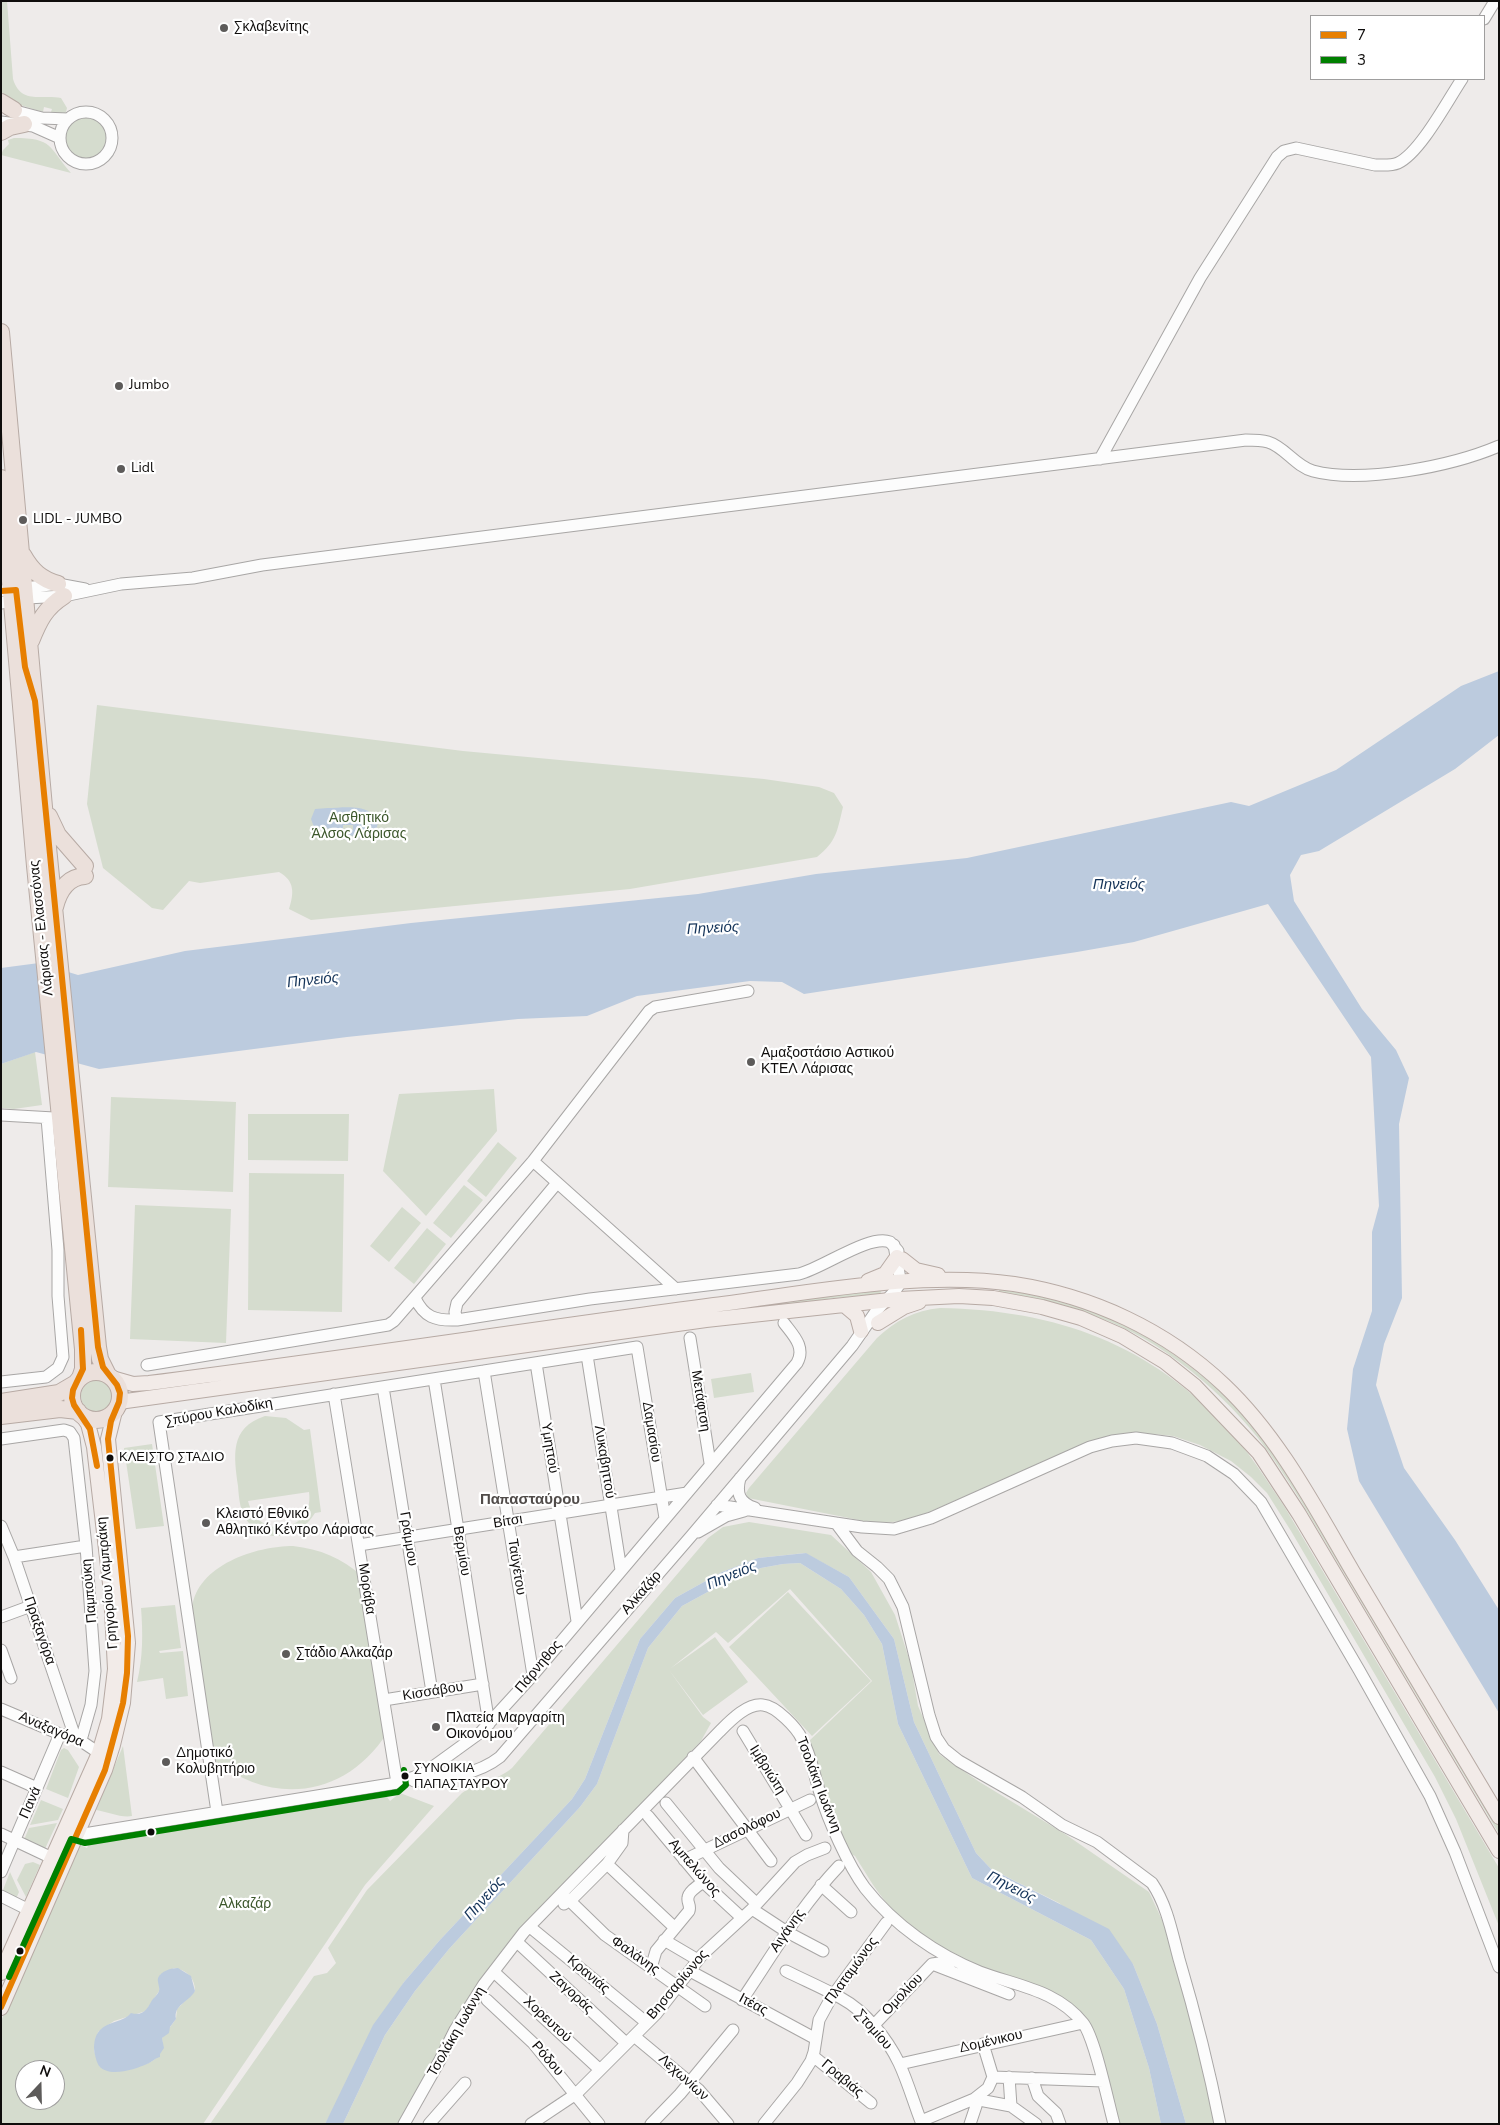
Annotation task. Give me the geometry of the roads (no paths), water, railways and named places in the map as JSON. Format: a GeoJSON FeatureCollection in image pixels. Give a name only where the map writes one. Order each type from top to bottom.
{"type":"FeatureCollection","features":[{"type":"Feature","properties":{"kind":"highway"},"geometry":{"type":"LineString","coordinates":[[1,132],[10,127],[24,124]]}},
{"type":"Feature","properties":{"kind":"highway","name":"Λάρισας - Ελασσόνας"},"geometry":{"type":"LineString","coordinates":[[1,332],[15,555],[13,593],[14,633],[52,949],[63,1112],[82,1259],[100,1359],[110,1377]]}},
{"type":"Feature","properties":{"kind":"highway","name":"Λάρισας - Ελασσόνας"},"geometry":{"type":"LineString","coordinates":[[1,478],[15,555]]}},
{"type":"Feature","properties":{"kind":"highway"},"geometry":{"type":"LineString","coordinates":[[30,644],[43,613],[61,590],[36,574],[15,555],[8,566],[25,667],[35,701]]}},
{"type":"Feature","properties":{"kind":"highway","name":"Λάρισας - Ελασσόνας"},"geometry":{"type":"LineString","coordinates":[[13,593],[30,644],[54,909],[52,949]]}},
{"type":"Feature","properties":{"kind":"highway"},"geometry":{"type":"LineString","coordinates":[[1,616],[14,633]]}},
{"type":"Feature","properties":{"kind":"highway"},"geometry":{"type":"LineString","coordinates":[[44,807],[58,835],[85,871],[68,881],[58,896],[54,909]]}},
{"type":"Feature","properties":{"kind":"highway","name":"Λάρισας - Ελασσόνας"},"geometry":{"type":"LineString","coordinates":[[78,1381],[83,1360],[82,1259]]}},
{"type":"Feature","properties":{"kind":"highway"},"geometry":{"type":"LineString","coordinates":[[1,1402],[59,1393],[93,1372],[110,1377],[117,1385],[120,1394],[117,1406],[108,1417],[98,1420],[60,1409],[1,1416]]}},
{"type":"Feature","properties":{"kind":"highway"},"geometry":{"type":"LineString","coordinates":[[78,1381],[72,1397],[79,1413]]}},
{"type":"Feature","properties":{"kind":"main road"},"geometry":{"type":"LineString","coordinates":[[846,1288],[885,1274],[898,1254],[916,1270],[961,1280],[1023,1286],[1073,1297],[1109,1310],[1164,1339],[1201,1365],[1224,1385],[1262,1426],[1306,1492],[1499,1817]]}},
{"type":"Feature","properties":{"kind":"main road"},"geometry":{"type":"LineString","coordinates":[[110,1377],[133,1384],[149,1383],[583,1322],[846,1288],[961,1280]]}},
{"type":"Feature","properties":{"kind":"main road"},"geometry":{"type":"LineString","coordinates":[[117,1406],[706,1320],[892,1300],[968,1296],[1010,1300],[1042,1307],[1091,1322],[1154,1354],[1195,1386],[1250,1442],[1274,1475],[1499,1851]]}},
{"type":"Feature","properties":{"kind":"main road"},"geometry":{"type":"LineString","coordinates":[[878,1323],[904,1307],[942,1297]]}},
{"type":"Feature","properties":{"kind":"main road"},"geometry":{"type":"LineString","coordinates":[[844,1305],[854,1313],[861,1331]]}},
{"type":"Feature","properties":{"kind":"main road","name":"Γρηγορίου Λαμπράκη"},"geometry":{"type":"LineString","coordinates":[[1,1973],[29,1910],[76,1832],[113,1745],[123,1703],[127,1673],[128,1636],[108,1457],[108,1439],[117,1406]]}},
{"type":"Feature","properties":{"kind":"main road","name":"Γρηγορίου Λαμπράκη"},"geometry":{"type":"LineString","coordinates":[[76,1832],[109,1718],[114,1693],[115,1641],[94,1446],[88,1424],[79,1413]]}},
{"type":"Feature","properties":{"kind":"main road","name":"Γρηγορίου Λαμπράκη"},"geometry":{"type":"LineString","coordinates":[[1,2008],[58,1861]]}},
{"type":"Feature","properties":{"kind":"street"},"geometry":{"type":"LineString","coordinates":[[1485,17],[1495,1]]}},
{"type":"Feature","properties":{"kind":"street"},"geometry":{"type":"LineString","coordinates":[[1100,459],[1200,278],[1277,157],[1284,151],[1296,148],[1375,165],[1388,165],[1399,162],[1416,148],[1461,80]]}},
{"type":"Feature","properties":{"kind":"street"},"geometry":{"type":"LineString","coordinates":[[5,107],[42,118],[68,119]]}},
{"type":"Feature","properties":{"kind":"street"},"geometry":{"type":"LineString","coordinates":[[84,112],[94,113],[106,121],[111,131],[112,140],[110,148],[98,161],[81,163],[66,154],[60,138],[62,128],[68,119],[73,114],[84,112]]}},
{"type":"Feature","properties":{"kind":"street"},"geometry":{"type":"LineString","coordinates":[[1,122],[24,124],[40,128],[60,138]]}},
{"type":"Feature","properties":{"kind":"street"},"geometry":{"type":"LineString","coordinates":[[13,593],[89,590],[121,584],[193,578],[262,565],[1259,440],[1270,442],[1293,460],[1311,470],[1349,476],[1441,464],[1471,457],[1499,446]]}},
{"type":"Feature","properties":{"kind":"street"},"geometry":{"type":"LineString","coordinates":[[147,1365],[388,1325],[415,1298],[533,1161],[653,1008],[748,991]]}},
{"type":"Feature","properties":{"kind":"street"},"geometry":{"type":"LineString","coordinates":[[1,1115],[63,1112],[58,1250],[58,1296],[63,1357],[58,1368],[46,1377],[1,1382]]}},
{"type":"Feature","properties":{"kind":"street"},"geometry":{"type":"LineString","coordinates":[[533,1161],[676,1289]]}},
{"type":"Feature","properties":{"kind":"street"},"geometry":{"type":"LineString","coordinates":[[456,1320],[456,1303],[557,1182]]}},
{"type":"Feature","properties":{"kind":"street"},"geometry":{"type":"LineString","coordinates":[[415,1298],[421,1311],[427,1315],[441,1319],[456,1320],[590,1299],[799,1274],[817,1268],[874,1240],[885,1240],[898,1254],[903,1283]]}},
{"type":"Feature","properties":{"kind":"street","name":"Αλκαζάρ"},"geometry":{"type":"LineString","coordinates":[[398,1783],[466,1774],[489,1766],[500,1757],[852,1346],[878,1323],[903,1283]]}},
{"type":"Feature","properties":{"kind":"street","name":"Αλκαζάρ"},"geometry":{"type":"LineString","coordinates":[[852,1346],[861,1331],[892,1300]]}},
{"type":"Feature","properties":{"kind":"street","name":"Πάρνηθος"},"geometry":{"type":"LineString","coordinates":[[76,1832],[398,1783],[423,1774],[461,1748],[489,1724],[533,1675],[799,1359],[801,1351],[799,1346],[784,1323]]}},
{"type":"Feature","properties":{"kind":"street","name":"Μετάφτση"},"geometry":{"type":"LineString","coordinates":[[690,1338],[710,1463]]}},
{"type":"Feature","properties":{"kind":"street","name":"Σπύρου Καλοδίκη"},"geometry":{"type":"LineString","coordinates":[[217,1812],[158,1422],[637,1347]]}},
{"type":"Feature","properties":{"kind":"street","name":"Δαμασίου"},"geometry":{"type":"LineString","coordinates":[[637,1347],[665,1518]]}},
{"type":"Feature","properties":{"kind":"street","name":"Λυκαβηττού"},"geometry":{"type":"LineString","coordinates":[[586,1355],[621,1570]]}},
{"type":"Feature","properties":{"kind":"street","name":"Υμηττού"},"geometry":{"type":"LineString","coordinates":[[536,1363],[577,1622]]}},
{"type":"Feature","properties":{"kind":"street","name":"Ταϋγέτου"},"geometry":{"type":"LineString","coordinates":[[484,1371],[533,1675]]}},
{"type":"Feature","properties":{"kind":"street","name":"Βερμίου"},"geometry":{"type":"LineString","coordinates":[[434,1379],[489,1724]]}},
{"type":"Feature","properties":{"kind":"street","name":"Γράμμου"},"geometry":{"type":"LineString","coordinates":[[383,1387],[432,1692]]}},
{"type":"Feature","properties":{"kind":"street","name":"Μοράβα"},"geometry":{"type":"LineString","coordinates":[[334,1394],[398,1783]]}},
{"type":"Feature","properties":{"kind":"street","name":"Παμπούκη"},"geometry":{"type":"LineString","coordinates":[[1,1438],[64,1430],[70,1432],[75,1441],[86,1546],[95,1671],[91,1705],[78,1739]]}},
{"type":"Feature","properties":{"kind":"street"},"geometry":{"type":"LineString","coordinates":[[717,1505],[884,1529],[913,1524],[982,1496],[1083,1449],[1112,1441],[1136,1438],[1172,1443],[1197,1451],[1221,1464],[1240,1480],[1264,1506],[1420,1779],[1448,1837],[1499,1967]]}},
{"type":"Feature","properties":{"kind":"street"},"geometry":{"type":"LineString","coordinates":[[741,1476],[738,1491],[741,1500],[746,1505],[766,1512]]}},
{"type":"Feature","properties":{"kind":"street","name":"Βίτσι"},"geometry":{"type":"LineString","coordinates":[[359,1545],[687,1493]]}},
{"type":"Feature","properties":{"kind":"street"},"geometry":{"type":"LineString","coordinates":[[692,1535],[726,1516],[750,1510]]}},
{"type":"Feature","properties":{"kind":"street"},"geometry":{"type":"LineString","coordinates":[[836,1523],[857,1552],[877,1567],[888,1579],[903,1607],[928,1715],[936,1737],[944,1749],[959,1761],[1022,1797],[1062,1825],[1097,1842],[1152,1883],[1165,1908],[1194,2011],[1220,2124]]}},
{"type":"Feature","properties":{"kind":"street","name":"Πραξαγόρα"},"geometry":{"type":"LineString","coordinates":[[1,1526],[14,1557],[78,1739]]}},
{"type":"Feature","properties":{"kind":"street"},"geometry":{"type":"LineString","coordinates":[[14,1557],[86,1546]]}},
{"type":"Feature","properties":{"kind":"street"},"geometry":{"type":"LineString","coordinates":[[1,1617],[31,1606]]}},
{"type":"Feature","properties":{"kind":"street"},"geometry":{"type":"LineString","coordinates":[[1,1650],[11,1678]]}},
{"type":"Feature","properties":{"kind":"street","name":"Κισσάβου"},"geometry":{"type":"LineString","coordinates":[[384,1700],[483,1684]]}},
{"type":"Feature","properties":{"kind":"street","name":"Τσολάκη Ιωάννη"},"geometry":{"type":"LineString","coordinates":[[404,2124],[448,2043],[494,1972],[517,1942],[693,1757],[731,1721],[753,1706],[767,1705],[798,1731],[806,1746],[829,1819],[865,1888],[921,1941],[956,1961],[988,1975],[1048,1994],[1068,2008],[1083,2023],[1092,2045],[1114,2124]]}},
{"type":"Feature","properties":{"kind":"street","name":"Αναξαγόρα"},"geometry":{"type":"LineString","coordinates":[[1,1709],[60,1734],[78,1739],[99,1753]]}},
{"type":"Feature","properties":{"kind":"street","name":"Ιμβριώτη"},"geometry":{"type":"LineString","coordinates":[[744,1731],[806,1835]]}},
{"type":"Feature","properties":{"kind":"street","name":"Πανά"},"geometry":{"type":"LineString","coordinates":[[1,1872],[60,1734]]}},
{"type":"Feature","properties":{"kind":"street"},"geometry":{"type":"LineString","coordinates":[[693,1757],[771,1861]]}},
{"type":"Feature","properties":{"kind":"street"},"geometry":{"type":"LineString","coordinates":[[1,1772],[37,1788]]}},
{"type":"Feature","properties":{"kind":"street","name":"Δασολόφου"},"geometry":{"type":"LineString","coordinates":[[684,1860],[810,1800]]}},
{"type":"Feature","properties":{"kind":"street"},"geometry":{"type":"LineString","coordinates":[[666,1802],[704,1850],[754,1906],[787,1932],[822,1951]]}},
{"type":"Feature","properties":{"kind":"street","name":"Αμπελώνος"},"geometry":{"type":"LineString","coordinates":[[648,1816],[703,1882],[742,1918]]}},
{"type":"Feature","properties":{"kind":"street"},"geometry":{"type":"LineString","coordinates":[[548,1908],[570,1901],[607,1864],[622,1843],[623,1830]]}},
{"type":"Feature","properties":{"kind":"street"},"geometry":{"type":"LineString","coordinates":[[1,1834],[58,1861]]}},
{"type":"Feature","properties":{"kind":"street","name":"Βησσαρίωνος"},"geometry":{"type":"LineString","coordinates":[[531,2124],[576,2094],[646,2023],[698,1960],[754,1906],[795,1862],[806,1855],[825,1848]]}},
{"type":"Feature","properties":{"kind":"street"},"geometry":{"type":"LineString","coordinates":[[607,1864],[674,1927]]}},
{"type":"Feature","properties":{"kind":"street","name":"Αιγάνης"},"geometry":{"type":"LineString","coordinates":[[742,2000],[821,1885],[839,1866]]}},
{"type":"Feature","properties":{"kind":"street"},"geometry":{"type":"LineString","coordinates":[[651,1968],[656,1951],[689,1911],[689,1895],[703,1882]]}},
{"type":"Feature","properties":{"kind":"street"},"geometry":{"type":"LineString","coordinates":[[821,1885],[851,1912]]}},
{"type":"Feature","properties":{"kind":"street"},"geometry":{"type":"LineString","coordinates":[[1,1896],[29,1910]]}},
{"type":"Feature","properties":{"kind":"street","name":"Φαλάνης"},"geometry":{"type":"LineString","coordinates":[[570,1901],[605,1935],[705,2006]]}},
{"type":"Feature","properties":{"kind":"street","name":"Πλαταμώνος"},"geometry":{"type":"LineString","coordinates":[[764,2124],[814,2056],[819,2020],[834,1994],[886,1923]]}},
{"type":"Feature","properties":{"kind":"street","name":"Κρανιάς"},"geometry":{"type":"LineString","coordinates":[[530,1927],[646,2023]]}},
{"type":"Feature","properties":{"kind":"street"},"geometry":{"type":"LineString","coordinates":[[664,1940],[698,1960]]}},
{"type":"Feature","properties":{"kind":"street","name":"Ζαγοράς"},"geometry":{"type":"LineString","coordinates":[[517,1942],[630,2039]]}},
{"type":"Feature","properties":{"kind":"street","name":"Ομολίου"},"geometry":{"type":"LineString","coordinates":[[874,2026],[932,1964],[956,1961]]}},
{"type":"Feature","properties":{"kind":"street","name":"Ομολίου"},"geometry":{"type":"LineString","coordinates":[[932,1964],[1010,1994]]}},
{"type":"Feature","properties":{"kind":"street","name":"Ιτέας"},"geometry":{"type":"LineString","coordinates":[[690,1971],[816,2039]]}},
{"type":"Feature","properties":{"kind":"street","name":"Στομίου"},"geometry":{"type":"LineString","coordinates":[[786,1971],[834,1994],[857,2009],[874,2026],[900,2064],[922,2123]]}},
{"type":"Feature","properties":{"kind":"street","name":"Χορευτού"},"geometry":{"type":"LineString","coordinates":[[494,1972],[599,2069]]}},
{"type":"Feature","properties":{"kind":"street","name":"Ρόδου"},"geometry":{"type":"LineString","coordinates":[[487,2000],[533,2043],[599,2124]]}},
{"type":"Feature","properties":{"kind":"street","name":"Δομένικου"},"geometry":{"type":"LineString","coordinates":[[900,2064],[1083,2023]]}},
{"type":"Feature","properties":{"kind":"street"},"geometry":{"type":"LineString","coordinates":[[651,2124],[680,2094],[733,2030]]}},
{"type":"Feature","properties":{"kind":"street","name":"Λεχωνίων"},"geometry":{"type":"LineString","coordinates":[[630,2039],[690,2081],[707,2098],[724,2122]]}},
{"type":"Feature","properties":{"kind":"street"},"geometry":{"type":"LineString","coordinates":[[922,2123],[974,2099],[988,2088],[993,2077],[984,2044]]}},
{"type":"Feature","properties":{"kind":"street","name":"Γραβιάς"},"geometry":{"type":"LineString","coordinates":[[814,2056],[871,2103]]}},
{"type":"Feature","properties":{"kind":"street"},"geometry":{"type":"LineString","coordinates":[[993,2077],[1103,2082]]}},
{"type":"Feature","properties":{"kind":"street"},"geometry":{"type":"LineString","coordinates":[[1009,2077],[1011,2106]]}},
{"type":"Feature","properties":{"kind":"street"},"geometry":{"type":"LineString","coordinates":[[1032,2078],[1038,2096],[1056,2113],[1060,2124]]}},
{"type":"Feature","properties":{"kind":"street"},"geometry":{"type":"LineString","coordinates":[[429,2124],[465,2083]]}},
{"type":"Feature","properties":{"kind":"street"},"geometry":{"type":"LineString","coordinates":[[974,2099],[1011,2106],[1036,2124]]}},
{"type":"Feature","properties":{"kind":"street"},"geometry":{"type":"LineString","coordinates":[[973,2122],[976,2106],[974,2099]]}},
{"type":"Feature","properties":{"kind":"water","name":"Πηνειός"},"geometry":{"type":"Polygon","coordinates":[[[1499,671],[1499,735],[1455,769],[1319,851],[1301,855],[1290,875],[1294,901],[1362,1009],[1396,1050],[1409,1078],[1399,1124],[1402,1298],[1384,1344],[1376,1385],[1404,1468],[1455,1540],[1499,1610],[1499,1713],[1359,1481],[1347,1429],[1353,1369],[1372,1311],[1372,1232],[1379,1206],[1371,1057],[1268,904],[1134,942],[804,994],[782,982],[750,981],[637,996],[587,1016],[518,1019],[347,1037],[99,1069],[36,1052],[1,1064],[1,968],[39,963],[78,975],[185,951],[411,923],[698,894],[816,874],[967,858],[1231,802],[1249,806],[1336,770],[1461,686],[1499,671]]]}},
{"type":"Feature","properties":{"kind":"water"},"geometry":{"type":"Polygon","coordinates":[[[353,807],[364,809],[374,816],[377,821],[377,827],[370,835],[356,837],[348,834],[347,831],[353,830],[353,825],[343,825],[343,830],[314,827],[311,819],[315,809],[353,807]]]}},
{"type":"Feature","properties":{"kind":"water","name":"Πηνειός"},"geometry":{"type":"Polygon","coordinates":[[[806,1553],[849,1577],[894,1639],[914,1722],[976,1853],[991,1869],[1109,1929],[1133,1964],[1157,2024],[1186,2124],[1161,2124],[1149,2068],[1124,1989],[1091,1940],[972,1878],[898,1724],[882,1644],[864,1615],[841,1589],[800,1563],[761,1568],[726,1582],[682,1606],[648,1648],[597,1784],[580,1807],[449,1949],[415,1991],[385,2035],[343,2124],[325,2124],[373,2025],[404,1982],[439,1941],[572,1799],[585,1779],[640,1639],[675,1598],[722,1572],[758,1558],[806,1553]]]}},
{"type":"Feature","properties":{"kind":"water"},"geometry":{"type":"Polygon","coordinates":[[[178,1968],[191,1976],[195,1991],[179,2007],[176,2019],[170,2027],[169,2033],[162,2038],[164,2048],[160,2057],[130,2070],[116,2072],[103,2070],[98,2065],[94,2052],[98,2032],[131,2013],[138,2014],[143,2012],[159,1991],[158,1978],[161,1973],[178,1968]]]}},
{"type":"Feature","properties":{"kind":"place","name":"Σκλαβενίτης"},"geometry":{"type":"Point","coordinates":[224,28]}},
{"type":"Feature","properties":{"kind":"place","name":"Jumbo"},"geometry":{"type":"Point","coordinates":[119,386]}},
{"type":"Feature","properties":{"kind":"place","name":"Lidl"},"geometry":{"type":"Point","coordinates":[121,469]}},
{"type":"Feature","properties":{"kind":"place","name":"LIDL - JUMBO"},"geometry":{"type":"Point","coordinates":[23,520]}},
{"type":"Feature","properties":{"kind":"place","name":"Αμαξοστάσιο Αστικού ΚΤΕΛ Λάρισας"},"geometry":{"type":"Point","coordinates":[751,1062]}},
{"type":"Feature","properties":{"kind":"place","name":"ΚΛΕΙΣΤΟ ΣΤΑΔΙΟ"},"geometry":{"type":"Point","coordinates":[110,1458]}},
{"type":"Feature","properties":{"kind":"place","name":"Κλειστό Εθνικό Αθλητικό Κέντρο Λάρισας"},"geometry":{"type":"Point","coordinates":[206,1523]}},
{"type":"Feature","properties":{"kind":"place","name":"Στάδιο Αλκαζάρ"},"geometry":{"type":"Point","coordinates":[286,1654]}},
{"type":"Feature","properties":{"kind":"place","name":"Πλατεία Μαργαρίτη Οικονόμου"},"geometry":{"type":"Point","coordinates":[436,1727]}},
{"type":"Feature","properties":{"kind":"place","name":"Δημοτικό Κολυβητήριο"},"geometry":{"type":"Point","coordinates":[166,1762]}},
{"type":"Feature","properties":{"kind":"place","name":"ΣΥΝΟΙΚΙΑ ΠΑΠΑΣΤΑΥΡΟΥ"},"geometry":{"type":"Point","coordinates":[405,1776]}},
{"type":"Feature","properties":{"kind":"district","name":"Παπασταύρου"},"geometry":{"type":"Point","coordinates":[530,1500]}},
{"type":"Feature","properties":{"kind":"park label","name":"Αισθητικό Άλσος Λάρισας"},"geometry":{"type":"Point","coordinates":[359,828]}}]}
